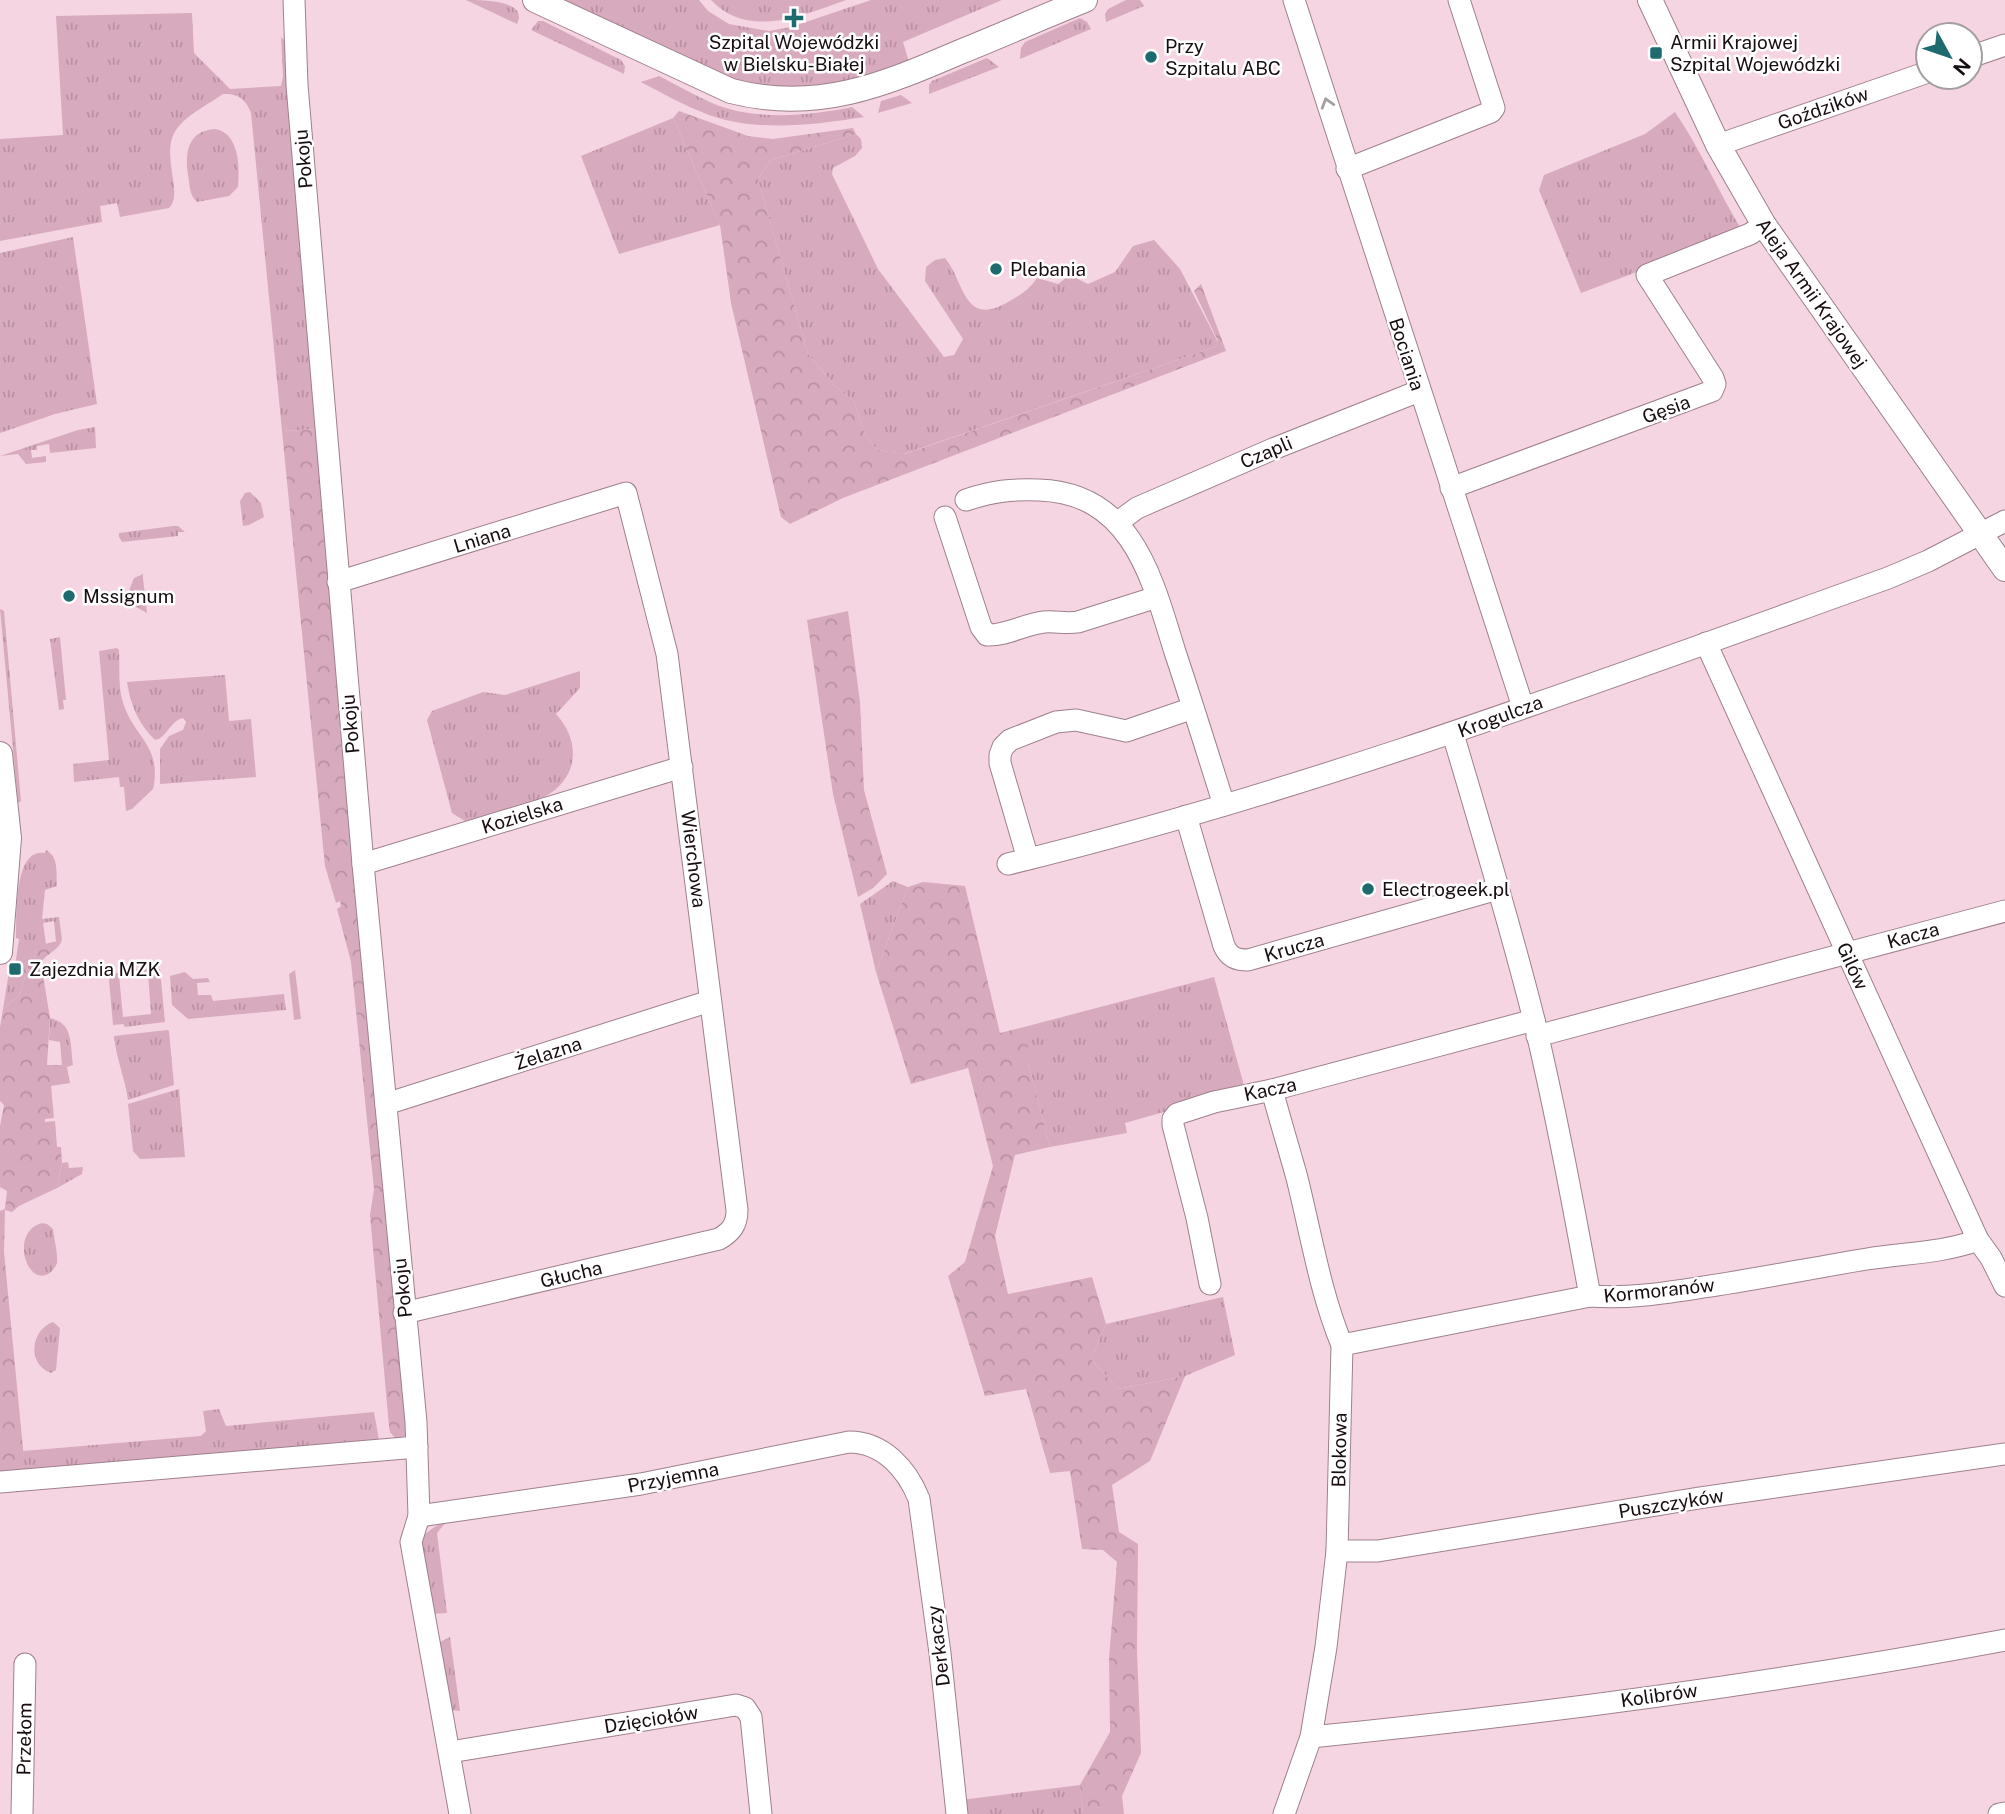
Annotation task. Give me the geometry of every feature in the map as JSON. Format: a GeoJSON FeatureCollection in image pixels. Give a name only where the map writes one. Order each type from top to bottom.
{"type":"FeatureCollection","features":[{"type":"Feature","properties":{"kind":"street","name":"Pokoju"},"geometry":{"type":"LineString","coordinates":[[294,0],[298,99],[338,582],[416,1422],[419,1516],[411,1542],[460,1814]]}},
{"type":"Feature","properties":{"kind":"street"},"geometry":{"type":"LineString","coordinates":[[535,0],[725,89],[753,96],[797,99],[843,94],[880,86],[1084,0]]}},
{"type":"Feature","properties":{"kind":"street","name":"Bociania"},"geometry":{"type":"LineString","coordinates":[[1294,0],[1523,707]]}},
{"type":"Feature","properties":{"kind":"street"},"geometry":{"type":"LineString","coordinates":[[1347,169],[1491,112],[1494,108],[1459,0]]}},
{"type":"Feature","properties":{"kind":"street","name":"Aleja Armii Krajowej"},"geometry":{"type":"LineString","coordinates":[[1650,0],[1718,145],[1764,225],[2005,569]]}},
{"type":"Feature","properties":{"kind":"street"},"geometry":{"type":"LineString","coordinates":[[1984,52],[2005,45]]}},
{"type":"Feature","properties":{"kind":"street","name":"Goździków"},"geometry":{"type":"LineString","coordinates":[[1718,145],[1914,77]]}},
{"type":"Feature","properties":{"kind":"street","name":"Gęsia"},"geometry":{"type":"LineString","coordinates":[[1451,488],[1712,391],[1715,384],[1713,378],[1647,275],[1750,234],[1764,225]]}},
{"type":"Feature","properties":{"kind":"street","name":"Czapli"},"geometry":{"type":"LineString","coordinates":[[1118,522],[1137,508],[1419,391]]}},
{"type":"Feature","properties":{"kind":"street"},"geometry":{"type":"LineString","coordinates":[[966,500],[996,491],[1054,490],[1082,497],[1118,522],[1141,559],[1157,597],[1224,805]]}},
{"type":"Feature","properties":{"kind":"street","name":"Lniana"},"geometry":{"type":"LineString","coordinates":[[338,582],[626,493]]}},
{"type":"Feature","properties":{"kind":"street","name":"Wierchowa"},"geometry":{"type":"LineString","coordinates":[[626,493],[667,654],[737,1210],[737,1220],[733,1227]]}},
{"type":"Feature","properties":{"kind":"street"},"geometry":{"type":"LineString","coordinates":[[946,517],[981,627],[987,635],[996,635],[1041,622],[1078,622],[1157,597]]}},
{"type":"Feature","properties":{"kind":"street","name":"Krogulcza"},"geometry":{"type":"LineString","coordinates":[[1193,708],[1126,730],[1065,720],[1010,740],[1003,747],[1000,763],[1018,862],[1186,817],[1452,734],[1888,578],[1928,561],[2005,521]]}},
{"type":"Feature","properties":{"kind":"street","name":"Gilów"},"geometry":{"type":"LineString","coordinates":[[1706,643],[1978,1240],[1996,1265],[2005,1286]]}},
{"type":"Feature","properties":{"kind":"street"},"geometry":{"type":"LineString","coordinates":[[1452,734],[1498,889],[1535,1028],[1560,1139],[1590,1296]]}},
{"type":"Feature","properties":{"kind":"street"},"geometry":{"type":"LineString","coordinates":[[0,754],[9,838],[0,952]]}},
{"type":"Feature","properties":{"kind":"street","name":"Kozielska"},"geometry":{"type":"LineString","coordinates":[[363,864],[681,767]]}},
{"type":"Feature","properties":{"kind":"street","name":"Krucza"},"geometry":{"type":"LineString","coordinates":[[1186,817],[1224,946],[1227,952],[1239,960],[1248,960],[1498,889]]}},
{"type":"Feature","properties":{"kind":"street","name":"Kacza"},"geometry":{"type":"LineString","coordinates":[[1210,1284],[1173,1119],[1177,1114],[1214,1102],[1535,1028],[2005,911]]}},
{"type":"Feature","properties":{"kind":"street","name":"Żelazna"},"geometry":{"type":"LineString","coordinates":[[386,1104],[710,1001]]}},
{"type":"Feature","properties":{"kind":"street","name":"Blokowa"},"geometry":{"type":"LineString","coordinates":[[1272,1090],[1319,1273],[1333,1324],[1342,1345],[1336,1551],[1326,1647],[1311,1737],[1284,1814]]}},
{"type":"Feature","properties":{"kind":"street","name":"Głucha"},"geometry":{"type":"LineString","coordinates":[[404,1313],[719,1239],[733,1227]]}},
{"type":"Feature","properties":{"kind":"street","name":"Kormoranów"},"geometry":{"type":"LineString","coordinates":[[1342,1345],[1590,1296],[1614,1298],[1661,1294],[1867,1259],[1953,1248],[1978,1240]]}},
{"type":"Feature","properties":{"kind":"street","name":"Przyjemna"},"geometry":{"type":"LineString","coordinates":[[419,1516],[641,1484],[849,1442],[864,1442],[883,1452],[900,1466],[911,1480]]}},
{"type":"Feature","properties":{"kind":"street"},"geometry":{"type":"LineString","coordinates":[[0,1482],[417,1447]]}},
{"type":"Feature","properties":{"kind":"street","name":"Puszczyków"},"geometry":{"type":"LineString","coordinates":[[1336,1551],[1378,1551],[1699,1497],[1857,1477],[2005,1454]]}},
{"type":"Feature","properties":{"kind":"street","name":"Derkaczy"},"geometry":{"type":"LineString","coordinates":[[911,1480],[919,1499],[923,1525],[957,1814]]}},
{"type":"Feature","properties":{"kind":"street","name":"Kolibrów"},"geometry":{"type":"LineString","coordinates":[[1311,1737],[1682,1693],[2005,1640]]}},
{"type":"Feature","properties":{"kind":"street","name":"Przełom"},"geometry":{"type":"LineString","coordinates":[[22,1814],[25,1664]]}},
{"type":"Feature","properties":{"kind":"street","name":"Dzięciołów"},"geometry":{"type":"LineString","coordinates":[[450,1752],[736,1705],[745,1708],[751,1717],[761,1814]]}},
{"type":"Feature","properties":{"kind":"street"},"geometry":{"type":"LineString","coordinates":[[1999,1814],[2005,1813]]}},
{"type":"Feature","properties":{"kind":"green space"},"geometry":{"type":"Polygon","coordinates":[[[466,0],[492,1],[510,6],[519,16],[517,24],[466,0]]]}},
{"type":"Feature","properties":{"kind":"green space"},"geometry":{"type":"Polygon","coordinates":[[[559,0],[699,0],[708,11],[729,24],[769,31],[791,27],[871,0],[1002,0],[903,42],[909,62],[851,83],[777,88],[739,82],[559,0]]]}},
{"type":"Feature","properties":{"kind":"green space"},"geometry":{"type":"Polygon","coordinates":[[[711,0],[846,0],[795,17],[759,22],[726,12],[711,0]]]}},
{"type":"Feature","properties":{"kind":"green space"},"geometry":{"type":"Polygon","coordinates":[[[1126,0],[1140,0],[1144,6],[1106,22],[1105,14],[1108,9],[1126,0]]]}},
{"type":"Feature","properties":{"kind":"green space"},"geometry":{"type":"Polygon","coordinates":[[[192,13],[194,53],[230,89],[281,86],[281,37],[285,41],[318,429],[282,431],[251,113],[247,104],[238,96],[223,94],[179,126],[170,147],[174,192],[169,208],[120,217],[117,203],[100,206],[102,222],[0,241],[0,139],[63,135],[56,16],[192,13]]]}},
{"type":"Feature","properties":{"kind":"green space"},"geometry":{"type":"Polygon","coordinates":[[[1080,18],[1087,22],[1091,29],[1020,59],[1021,48],[1025,42],[1080,18]]]}},
{"type":"Feature","properties":{"kind":"green space"},"geometry":{"type":"Polygon","coordinates":[[[538,21],[543,21],[621,60],[625,66],[624,74],[531,30],[538,21]]]}},
{"type":"Feature","properties":{"kind":"green space"},"geometry":{"type":"Polygon","coordinates":[[[987,58],[999,67],[929,94],[932,81],[987,58]]]}},
{"type":"Feature","properties":{"kind":"green space"},"geometry":{"type":"Polygon","coordinates":[[[659,76],[728,109],[781,115],[818,113],[852,107],[864,117],[804,125],[742,123],[696,110],[641,82],[659,76]]]}},
{"type":"Feature","properties":{"kind":"green space"},"geometry":{"type":"Polygon","coordinates":[[[901,95],[912,103],[878,113],[881,101],[901,95]]]}},
{"type":"Feature","properties":{"kind":"green space"},"geometry":{"type":"Polygon","coordinates":[[[679,111],[748,136],[773,139],[853,128],[856,134],[771,160],[758,179],[808,354],[836,387],[854,401],[865,435],[877,450],[905,454],[1215,347],[1218,341],[1194,291],[1201,284],[1226,351],[843,498],[790,524],[781,517],[731,303],[720,225],[673,118],[679,111]]]}},
{"type":"Feature","properties":{"kind":"green space"},"geometry":{"type":"Polygon","coordinates":[[[1675,112],[1743,232],[1581,293],[1539,190],[1544,175],[1645,134],[1675,112]]]}},
{"type":"Feature","properties":{"kind":"green space"},"geometry":{"type":"Polygon","coordinates":[[[673,118],[720,225],[619,254],[581,156],[673,118]]]}},
{"type":"Feature","properties":{"kind":"green space"},"geometry":{"type":"Polygon","coordinates":[[[215,129],[229,137],[233,144],[238,160],[238,187],[229,196],[197,202],[190,190],[188,151],[193,139],[199,134],[215,129]]]}},
{"type":"Feature","properties":{"kind":"green space"},"geometry":{"type":"Polygon","coordinates":[[[856,134],[861,139],[862,148],[855,156],[833,168],[832,174],[878,269],[944,357],[954,355],[963,339],[925,281],[926,267],[935,260],[945,258],[967,299],[974,306],[993,309],[1020,294],[1037,278],[1058,284],[1070,275],[1088,284],[1115,272],[1133,246],[1154,240],[1180,269],[1218,342],[1215,347],[904,454],[877,450],[865,435],[854,401],[836,387],[808,354],[758,179],[771,160],[856,134]]]}},
{"type":"Feature","properties":{"kind":"green space"},"geometry":{"type":"Polygon","coordinates":[[[73,237],[97,404],[55,414],[0,433],[0,253],[73,237]]]}},
{"type":"Feature","properties":{"kind":"green space"},"geometry":{"type":"Polygon","coordinates":[[[95,427],[96,448],[50,453],[49,444],[37,446],[37,450],[31,450],[32,458],[46,456],[46,462],[26,464],[18,454],[0,456],[78,430],[95,427]]]}},
{"type":"Feature","properties":{"kind":"green space"},"geometry":{"type":"Polygon","coordinates":[[[318,429],[408,1435],[396,1439],[389,1426],[370,1215],[374,1189],[351,962],[337,909],[341,906],[340,901],[336,903],[325,866],[282,431],[318,429]]]}},
{"type":"Feature","properties":{"kind":"green space"},"geometry":{"type":"Polygon","coordinates":[[[250,492],[261,503],[264,517],[243,526],[240,501],[245,493],[250,492]]]}},
{"type":"Feature","properties":{"kind":"green space"},"geometry":{"type":"Polygon","coordinates":[[[178,526],[185,532],[178,532],[178,536],[122,542],[119,537],[119,533],[178,526]]]}},
{"type":"Feature","properties":{"kind":"green space"},"geometry":{"type":"Polygon","coordinates":[[[143,574],[147,613],[136,607],[128,593],[134,578],[143,574]]]}},
{"type":"Feature","properties":{"kind":"green space"},"geometry":{"type":"Polygon","coordinates":[[[0,609],[4,611],[21,801],[18,803],[0,609]]]}},
{"type":"Feature","properties":{"kind":"green space"},"geometry":{"type":"Polygon","coordinates":[[[848,611],[860,702],[864,790],[887,874],[873,888],[858,897],[833,794],[807,620],[848,611]]]}},
{"type":"Feature","properties":{"kind":"green space"},"geometry":{"type":"Polygon","coordinates":[[[60,637],[66,700],[63,700],[64,709],[59,710],[50,639],[60,637]]]}},
{"type":"Feature","properties":{"kind":"green space"},"geometry":{"type":"Polygon","coordinates":[[[117,648],[122,699],[126,712],[150,751],[155,774],[153,789],[132,809],[126,811],[124,787],[120,787],[119,777],[74,782],[73,764],[109,760],[99,651],[117,648]]]}},
{"type":"Feature","properties":{"kind":"green space"},"geometry":{"type":"Polygon","coordinates":[[[580,671],[580,688],[556,714],[571,739],[573,752],[572,764],[560,786],[535,801],[465,821],[452,813],[427,720],[432,711],[483,692],[505,695],[580,671]]]}},
{"type":"Feature","properties":{"kind":"green space"},"geometry":{"type":"Polygon","coordinates":[[[225,675],[229,721],[251,719],[256,777],[160,784],[160,749],[169,736],[183,730],[186,722],[183,718],[179,720],[162,737],[155,740],[136,714],[127,682],[225,675]]]}},
{"type":"Feature","properties":{"kind":"green space"},"geometry":{"type":"Polygon","coordinates":[[[46,850],[55,861],[57,886],[45,890],[42,919],[59,917],[62,940],[56,942],[54,921],[43,923],[46,944],[36,947],[35,956],[29,961],[20,995],[3,1009],[9,972],[14,973],[19,939],[16,938],[16,915],[22,872],[27,861],[46,850]]]}},
{"type":"Feature","properties":{"kind":"green space"},"geometry":{"type":"Polygon","coordinates":[[[893,881],[908,887],[876,972],[860,904],[893,881]]]}},
{"type":"Feature","properties":{"kind":"green space"},"geometry":{"type":"Polygon","coordinates":[[[923,882],[965,886],[1000,1033],[1028,1026],[1028,1062],[1050,1147],[1015,1155],[995,1236],[1008,1294],[1092,1277],[1106,1324],[1091,1359],[1118,1389],[1185,1376],[1150,1461],[1112,1485],[1119,1532],[1138,1544],[1137,1651],[1141,1753],[1122,1796],[1124,1814],[1083,1814],[1080,1785],[1110,1732],[1109,1658],[1117,1562],[1103,1550],[1082,1549],[1070,1471],[1050,1473],[1026,1389],[985,1396],[948,1276],[965,1262],[993,1166],[968,1068],[911,1084],[876,972],[908,887],[923,882]]]}},
{"type":"Feature","properties":{"kind":"green space"},"geometry":{"type":"Polygon","coordinates":[[[62,940],[43,960],[40,969],[50,1018],[47,1065],[67,1067],[70,1083],[51,1086],[54,1118],[45,1119],[45,1122],[55,1121],[57,1147],[61,1147],[62,1163],[57,1188],[12,1212],[5,1210],[4,1252],[25,1469],[24,1473],[0,1475],[0,1211],[5,1209],[7,1191],[0,1187],[0,1126],[4,1105],[0,1101],[0,1027],[3,1009],[20,995],[29,961],[35,956],[36,946],[62,940]]]}},
{"type":"Feature","properties":{"kind":"green space"},"geometry":{"type":"Polygon","coordinates":[[[160,969],[165,1022],[125,1027],[123,1024],[113,1025],[109,980],[125,971],[160,969]],[[148,972],[119,975],[123,1017],[151,1014],[148,972]]]}},
{"type":"Feature","properties":{"kind":"green space"},"geometry":{"type":"Polygon","coordinates":[[[295,970],[301,1019],[294,1020],[289,974],[295,970]]]}},
{"type":"Feature","properties":{"kind":"green space"},"geometry":{"type":"Polygon","coordinates":[[[185,972],[193,979],[208,978],[210,982],[197,983],[198,995],[211,995],[213,1001],[284,994],[286,1010],[188,1019],[172,1005],[170,976],[185,972]]]}},
{"type":"Feature","properties":{"kind":"green space"},"geometry":{"type":"Polygon","coordinates":[[[1214,977],[1245,1089],[1125,1123],[1127,1133],[1050,1147],[1028,1062],[1028,1026],[1214,977]]]}},
{"type":"Feature","properties":{"kind":"green space"},"geometry":{"type":"Polygon","coordinates":[[[50,1018],[58,1021],[67,1030],[73,1065],[62,1065],[60,1042],[49,1040],[50,1018]]]}},
{"type":"Feature","properties":{"kind":"green space"},"geometry":{"type":"Polygon","coordinates":[[[167,1030],[174,1085],[128,1100],[114,1036],[167,1030]]]}},
{"type":"Feature","properties":{"kind":"green space"},"geometry":{"type":"Polygon","coordinates":[[[179,1089],[185,1157],[140,1159],[133,1151],[128,1104],[179,1089]]]}},
{"type":"Feature","properties":{"kind":"green space"},"geometry":{"type":"Polygon","coordinates":[[[68,1162],[69,1168],[83,1167],[82,1174],[57,1188],[62,1163],[68,1162]]]}},
{"type":"Feature","properties":{"kind":"green space"},"geometry":{"type":"Polygon","coordinates":[[[42,1223],[53,1229],[57,1259],[52,1271],[43,1276],[35,1274],[29,1267],[24,1247],[32,1228],[42,1223]]]}},
{"type":"Feature","properties":{"kind":"green space"},"geometry":{"type":"Polygon","coordinates":[[[1223,1297],[1235,1355],[1185,1376],[1118,1389],[1091,1359],[1106,1324],[1223,1297]]]}},
{"type":"Feature","properties":{"kind":"green space"},"geometry":{"type":"Polygon","coordinates":[[[53,1322],[60,1328],[56,1370],[51,1373],[38,1363],[34,1348],[40,1332],[53,1322]]]}},
{"type":"Feature","properties":{"kind":"green space"},"geometry":{"type":"Polygon","coordinates":[[[219,1409],[226,1426],[374,1412],[379,1440],[24,1473],[23,1451],[201,1436],[206,1431],[203,1411],[219,1409]]]}},
{"type":"Feature","properties":{"kind":"green space"},"geometry":{"type":"Polygon","coordinates":[[[447,1521],[437,1533],[447,1613],[431,1614],[420,1541],[429,1531],[447,1521]]]}},
{"type":"Feature","properties":{"kind":"green space"},"geometry":{"type":"Polygon","coordinates":[[[450,1637],[460,1711],[451,1710],[438,1643],[450,1637]]]}},
{"type":"Feature","properties":{"kind":"green space"},"geometry":{"type":"Polygon","coordinates":[[[1080,1785],[1083,1814],[962,1814],[961,1800],[1080,1785]]]}},
{"type":"Feature","properties":{"kind":"place","name":"Szpital Wojewódzki w Bielsku-Białej"},"geometry":{"type":"Point","coordinates":[794,18]}},
{"type":"Feature","properties":{"kind":"place","name":"Armii Krajowej Szpital Wojewódzki"},"geometry":{"type":"Point","coordinates":[1656,53]}},
{"type":"Feature","properties":{"kind":"place","name":"Przy Szpitalu ABC"},"geometry":{"type":"Point","coordinates":[1151,57]}},
{"type":"Feature","properties":{"kind":"place","name":"Plebania"},"geometry":{"type":"Point","coordinates":[996,269]}},
{"type":"Feature","properties":{"kind":"place","name":"Mssignum"},"geometry":{"type":"Point","coordinates":[69,596]}},
{"type":"Feature","properties":{"kind":"place","name":"Electrogeek.pl"},"geometry":{"type":"Point","coordinates":[1368,889]}},
{"type":"Feature","properties":{"kind":"place","name":"Zajezdnia MZK"},"geometry":{"type":"Point","coordinates":[15,969]}}]}
